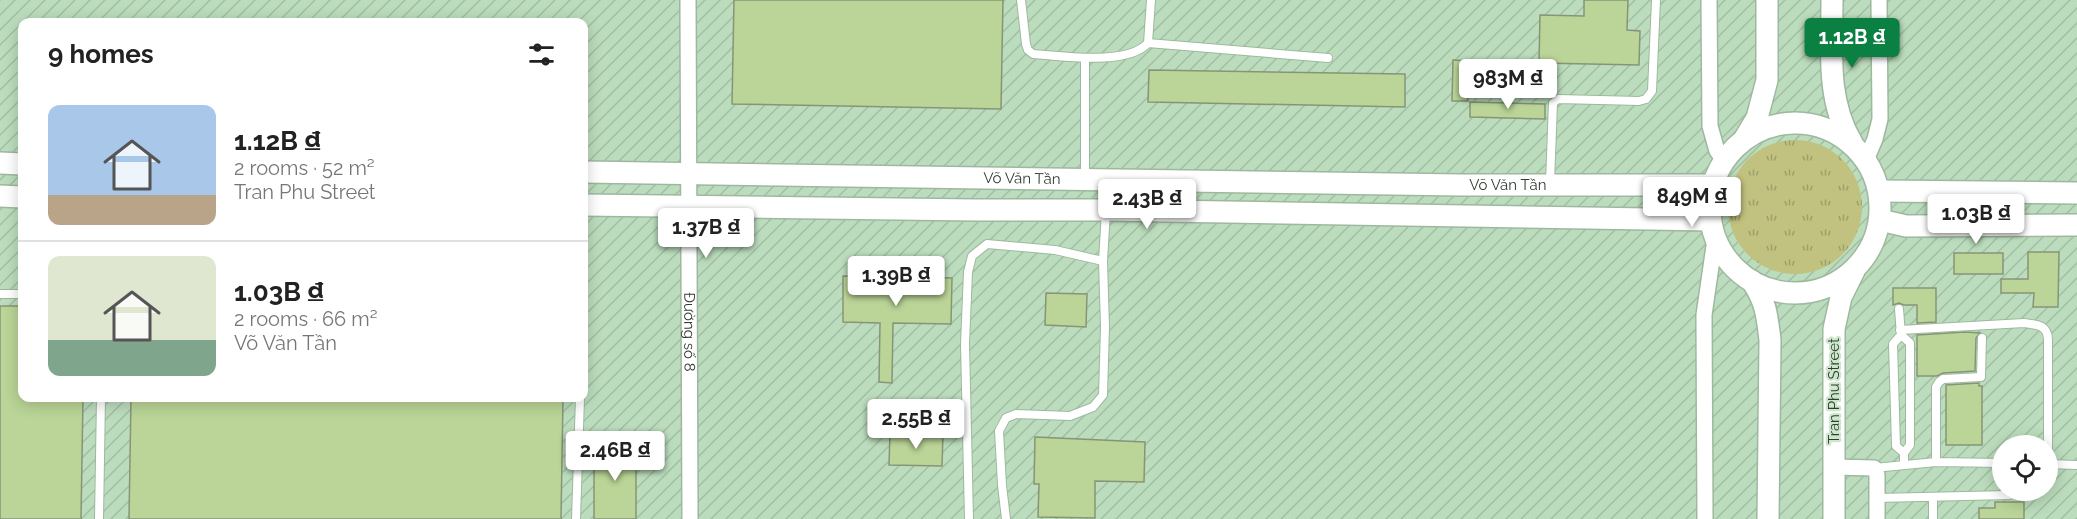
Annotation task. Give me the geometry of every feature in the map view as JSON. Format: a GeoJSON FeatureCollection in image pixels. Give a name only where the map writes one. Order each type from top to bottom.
{"type":"FeatureCollection","features":[{"type":"Feature","properties":{"kind":"street","name":"Đường số 8"},"geometry":{"type":"LineString","coordinates":[[688,0],[690,519]]}},
{"type":"Feature","properties":{"kind":"street"},"geometry":{"type":"LineString","coordinates":[[1709,0],[1710,126],[1718,152],[1724,160]]}},
{"type":"Feature","properties":{"kind":"street"},"geometry":{"type":"LineString","coordinates":[[1705,519],[1704,315],[1713,230],[1709,202],[1712,185],[1724,160],[1745,138],[1757,118],[1767,80],[1767,0]]}},
{"type":"Feature","properties":{"kind":"street"},"geometry":{"type":"LineString","coordinates":[[1713,230],[1725,258],[1740,273],[1752,281],[1779,292],[1801,293],[1823,289],[1844,278],[1862,262],[1874,242],[1881,220],[1880,191],[1875,175],[1842,126],[1835,106],[1832,79],[1832,0]]}},
{"type":"Feature","properties":{"kind":"street"},"geometry":{"type":"LineString","coordinates":[[1859,152],[1875,139],[1880,119],[1879,0]]}},
{"type":"Feature","properties":{"kind":"street"},"geometry":{"type":"LineString","coordinates":[[1745,138],[1773,125],[1794,122],[1815,125],[1835,132],[1859,152]]}},
{"type":"Feature","properties":{"kind":"street"},"geometry":{"type":"LineString","coordinates":[[0,164],[18,164]]}},
{"type":"Feature","properties":{"kind":"street","name":"Võ Văn Tần"},"geometry":{"type":"LineString","coordinates":[[588,172],[1085,180],[1712,185]]}},
{"type":"Feature","properties":{"kind":"street"},"geometry":{"type":"LineString","coordinates":[[1880,191],[2077,193]]}},
{"type":"Feature","properties":{"kind":"street"},"geometry":{"type":"LineString","coordinates":[[0,196],[18,196]]}},
{"type":"Feature","properties":{"kind":"street","name":"Võ Văn Tần"},"geometry":{"type":"LineString","coordinates":[[588,205],[1106,210],[1713,230]]}},
{"type":"Feature","properties":{"kind":"street"},"geometry":{"type":"LineString","coordinates":[[1881,220],[1906,226],[2077,225]]}},
{"type":"Feature","properties":{"kind":"street","name":"Tran Phu Street"},"geometry":{"type":"LineString","coordinates":[[1834,519],[1834,329],[1841,297],[1856,268]]}},
{"type":"Feature","properties":{"kind":"street"},"geometry":{"type":"LineString","coordinates":[[1752,281],[1762,296],[1770,340],[1768,519]]}},
{"type":"Feature","properties":{"kind":"street"},"geometry":{"type":"LineString","coordinates":[[1834,467],[1874,468],[1877,475],[1877,519]]}},
{"type":"Feature","properties":{"kind":"lane"},"geometry":{"type":"LineString","coordinates":[[1021,0],[1028,50],[1033,54],[1085,58],[1132,54],[1143,50],[1148,43],[1151,0]]}},
{"type":"Feature","properties":{"kind":"lane"},"geometry":{"type":"LineString","coordinates":[[1550,185],[1553,103],[1558,99],[1639,101],[1646,99],[1652,91],[1656,0]]}},
{"type":"Feature","properties":{"kind":"lane"},"geometry":{"type":"LineString","coordinates":[[1148,43],[1328,58]]}},
{"type":"Feature","properties":{"kind":"lane"},"geometry":{"type":"LineString","coordinates":[[1085,58],[1085,180]]}},
{"type":"Feature","properties":{"kind":"lane"},"geometry":{"type":"LineString","coordinates":[[1006,519],[999,430],[1006,418],[1017,414],[1070,416],[1092,407],[1103,394],[1105,327],[1102,261],[1106,210]]}},
{"type":"Feature","properties":{"kind":"lane"},"geometry":{"type":"LineString","coordinates":[[969,519],[965,344],[968,272],[972,256],[987,244],[1054,250],[1102,261]]}},
{"type":"Feature","properties":{"kind":"lane"},"geometry":{"type":"LineString","coordinates":[[0,294],[18,294]]}},
{"type":"Feature","properties":{"kind":"lane"},"geometry":{"type":"LineString","coordinates":[[1899,309],[1901,333],[1910,343],[1910,445],[1904,453],[1904,465]]}},
{"type":"Feature","properties":{"kind":"lane"},"geometry":{"type":"LineString","coordinates":[[1904,453],[1896,446],[1893,387],[1893,344],[1901,333],[2024,323],[2043,326],[2048,331],[2048,435]]}},
{"type":"Feature","properties":{"kind":"lane"},"geometry":{"type":"LineString","coordinates":[[1936,462],[1936,387],[1943,379],[1981,377],[1982,338]]}},
{"type":"Feature","properties":{"kind":"lane"},"geometry":{"type":"LineString","coordinates":[[1893,387],[1909,388]]}},
{"type":"Feature","properties":{"kind":"lane"},"geometry":{"type":"LineString","coordinates":[[99,519],[101,402]]}},
{"type":"Feature","properties":{"kind":"lane"},"geometry":{"type":"LineString","coordinates":[[576,519],[580,402]]}},
{"type":"Feature","properties":{"kind":"lane"},"geometry":{"type":"LineString","coordinates":[[1874,468],[1936,462],[1992,463]]}},
{"type":"Feature","properties":{"kind":"lane"},"geometry":{"type":"LineString","coordinates":[[2058,464],[2077,465]]}},
{"type":"Feature","properties":{"kind":"lane"},"geometry":{"type":"LineString","coordinates":[[1877,498],[1992,495]]}},
{"type":"Feature","properties":{"kind":"lane"},"geometry":{"type":"LineString","coordinates":[[1933,496],[1933,519]]}},
{"type":"Feature","properties":{"kind":"shaded area"},"geometry":{"type":"Polygon","coordinates":[[[0,0],[2077,0],[2077,519],[0,519],[0,0]]]}},
{"type":"Feature","properties":{"kind":"green space"},"geometry":{"type":"Polygon","coordinates":[[[1795,140],[1821,145],[1843,159],[1857,181],[1862,207],[1857,233],[1843,255],[1821,269],[1795,274],[1769,269],[1747,255],[1733,233],[1728,207],[1733,181],[1747,159],[1769,145],[1795,140]]]}},
{"type":"Feature","properties":{"kind":"building"},"geometry":{"type":"Polygon","coordinates":[[[734,0],[1003,0],[1001,109],[732,104],[734,0]]]}},
{"type":"Feature","properties":{"kind":"building"},"geometry":{"type":"Polygon","coordinates":[[[1584,0],[1628,0],[1627,30],[1640,31],[1639,65],[1539,63],[1540,15],[1584,16],[1584,0]]]}},
{"type":"Feature","properties":{"kind":"building"},"geometry":{"type":"Polygon","coordinates":[[[1453,60],[1469,61],[1468,101],[1452,101],[1453,60]]]}},
{"type":"Feature","properties":{"kind":"building"},"geometry":{"type":"Polygon","coordinates":[[[1149,70],[1405,74],[1405,107],[1148,102],[1149,70]]]}},
{"type":"Feature","properties":{"kind":"building"},"geometry":{"type":"Polygon","coordinates":[[[1470,102],[1545,104],[1545,119],[1470,117],[1470,102]]]}},
{"type":"Feature","properties":{"kind":"building"},"geometry":{"type":"Polygon","coordinates":[[[2028,252],[2059,252],[2058,307],[2033,307],[2034,293],[2001,293],[2001,279],[2028,279],[2028,252]]]}},
{"type":"Feature","properties":{"kind":"building"},"geometry":{"type":"Polygon","coordinates":[[[1954,253],[2003,253],[2003,274],[1954,274],[1954,253]]]}},
{"type":"Feature","properties":{"kind":"building"},"geometry":{"type":"Polygon","coordinates":[[[843,276],[952,278],[951,324],[893,323],[892,383],[879,382],[880,323],[843,322],[843,276]]]}},
{"type":"Feature","properties":{"kind":"building"},"geometry":{"type":"Polygon","coordinates":[[[1893,288],[1936,288],[1936,322],[1917,323],[1917,305],[1899,303],[1893,305],[1893,288]]]}},
{"type":"Feature","properties":{"kind":"building"},"geometry":{"type":"Polygon","coordinates":[[[1046,293],[1087,294],[1086,327],[1045,325],[1046,293]]]}},
{"type":"Feature","properties":{"kind":"building"},"geometry":{"type":"Polygon","coordinates":[[[0,306],[18,306],[18,402],[83,402],[81,519],[0,519],[0,306]]]}},
{"type":"Feature","properties":{"kind":"building"},"geometry":{"type":"Polygon","coordinates":[[[1980,333],[1976,338],[1975,371],[1917,376],[1917,335],[1980,333]]]}},
{"type":"Feature","properties":{"kind":"building"},"geometry":{"type":"Polygon","coordinates":[[[1979,383],[1979,386],[1982,386],[1982,445],[1946,445],[1946,385],[1979,383]]]}},
{"type":"Feature","properties":{"kind":"building"},"geometry":{"type":"Polygon","coordinates":[[[131,402],[563,402],[561,519],[129,519],[131,402]]]}},
{"type":"Feature","properties":{"kind":"building"},"geometry":{"type":"Polygon","coordinates":[[[890,433],[943,434],[942,466],[889,465],[890,433]]]}},
{"type":"Feature","properties":{"kind":"building"},"geometry":{"type":"Polygon","coordinates":[[[1035,437],[1145,442],[1144,482],[1095,481],[1095,518],[1038,517],[1039,484],[1034,484],[1035,437]]]}},
{"type":"Feature","properties":{"kind":"building"},"geometry":{"type":"Polygon","coordinates":[[[594,444],[636,444],[636,519],[594,519],[594,444]]]}},
{"type":"Feature","properties":{"kind":"building"},"geometry":{"type":"Polygon","coordinates":[[[1995,502],[2024,502],[2024,519],[1979,519],[1979,508],[1995,508],[1995,502]]]}}]}
